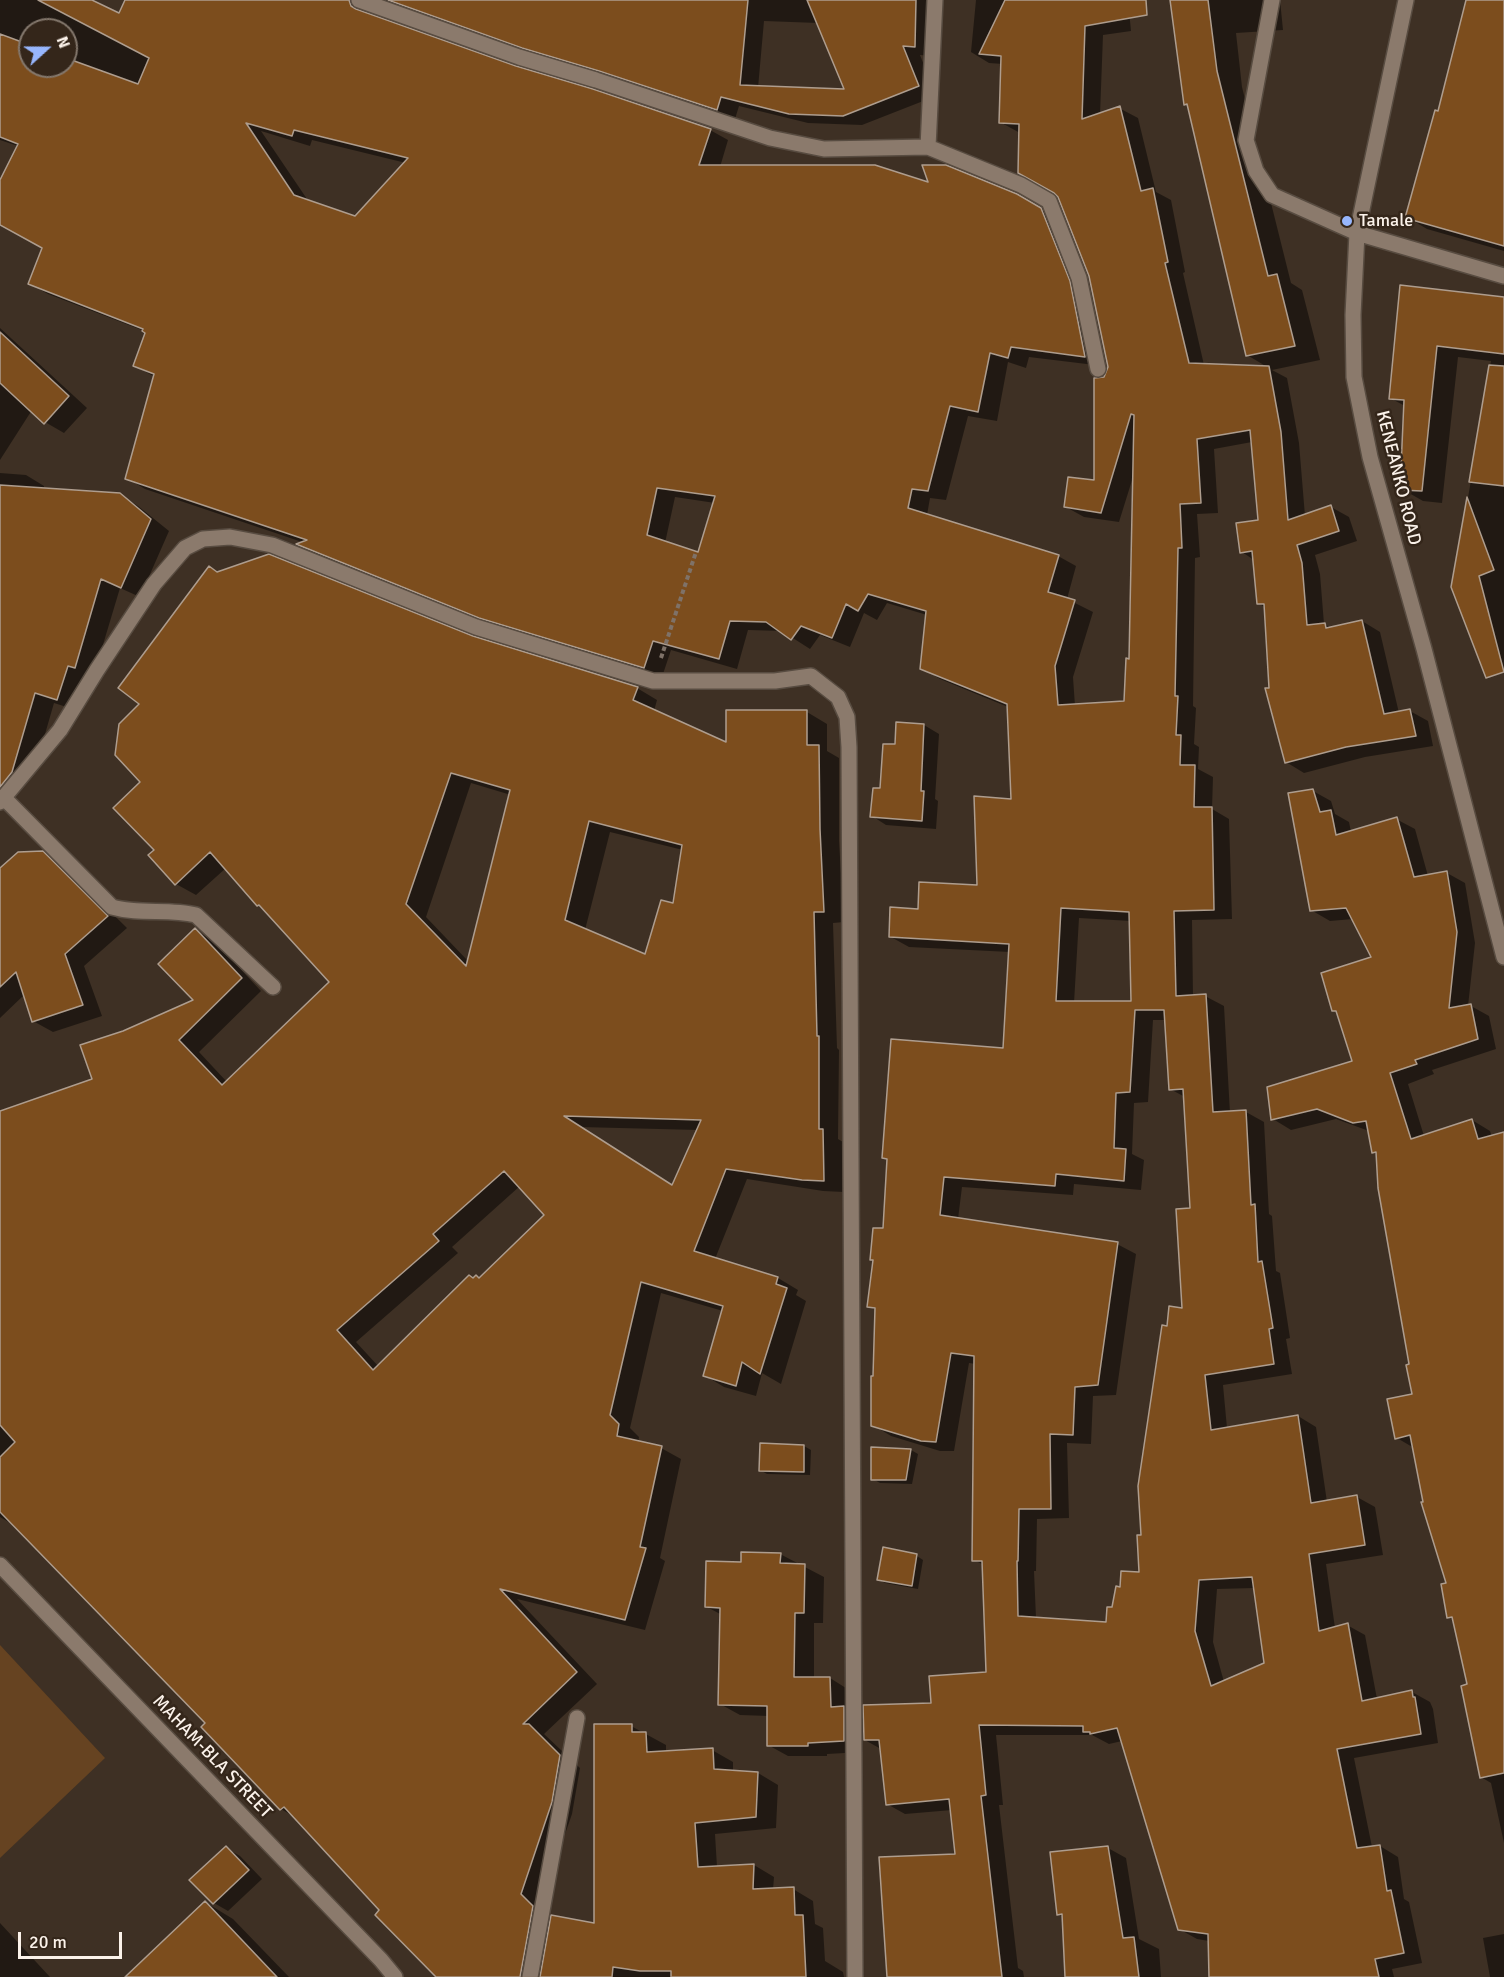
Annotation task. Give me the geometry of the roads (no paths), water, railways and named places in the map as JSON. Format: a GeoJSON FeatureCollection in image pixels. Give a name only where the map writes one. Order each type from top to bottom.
{"type":"FeatureCollection","features":[{"type":"Feature","properties":{"kind":"street"},"geometry":{"type":"LineString","coordinates":[[359,0],[519,57],[770,138],[824,149],[928,147],[1021,185],[1049,201],[1079,278],[1098,369]]}},
{"type":"Feature","properties":{"kind":"street"},"geometry":{"type":"LineString","coordinates":[[928,147],[936,0]]}},
{"type":"Feature","properties":{"kind":"street"},"geometry":{"type":"LineString","coordinates":[[1272,0],[1246,140],[1256,171],[1272,195],[1357,233],[1504,276]]}},
{"type":"Feature","properties":{"kind":"street","name":"KENEANKO ROAD"},"geometry":{"type":"LineString","coordinates":[[1406,0],[1357,233],[1353,315],[1354,376],[1370,457],[1424,649],[1504,957]]}},
{"type":"Feature","properties":{"kind":"street"},"geometry":{"type":"LineString","coordinates":[[273,987],[196,915],[186,912],[126,911],[112,907],[2,800],[60,730],[154,584],[185,548],[203,539],[230,537],[272,545],[476,627],[653,681],[775,681],[811,676],[838,697],[847,717],[855,1977]]}},
{"type":"Feature","properties":{"kind":"street","name":"MAHAM-BLA STREET"},"geometry":{"type":"LineString","coordinates":[[0,1565],[395,1977]]}},
{"type":"Feature","properties":{"kind":"street"},"geometry":{"type":"LineString","coordinates":[[530,1977],[577,1718]]}},
{"type":"Feature","properties":{"kind":"place","name":"Tamale"},"geometry":{"type":"Point","coordinates":[1347,221]}}]}
